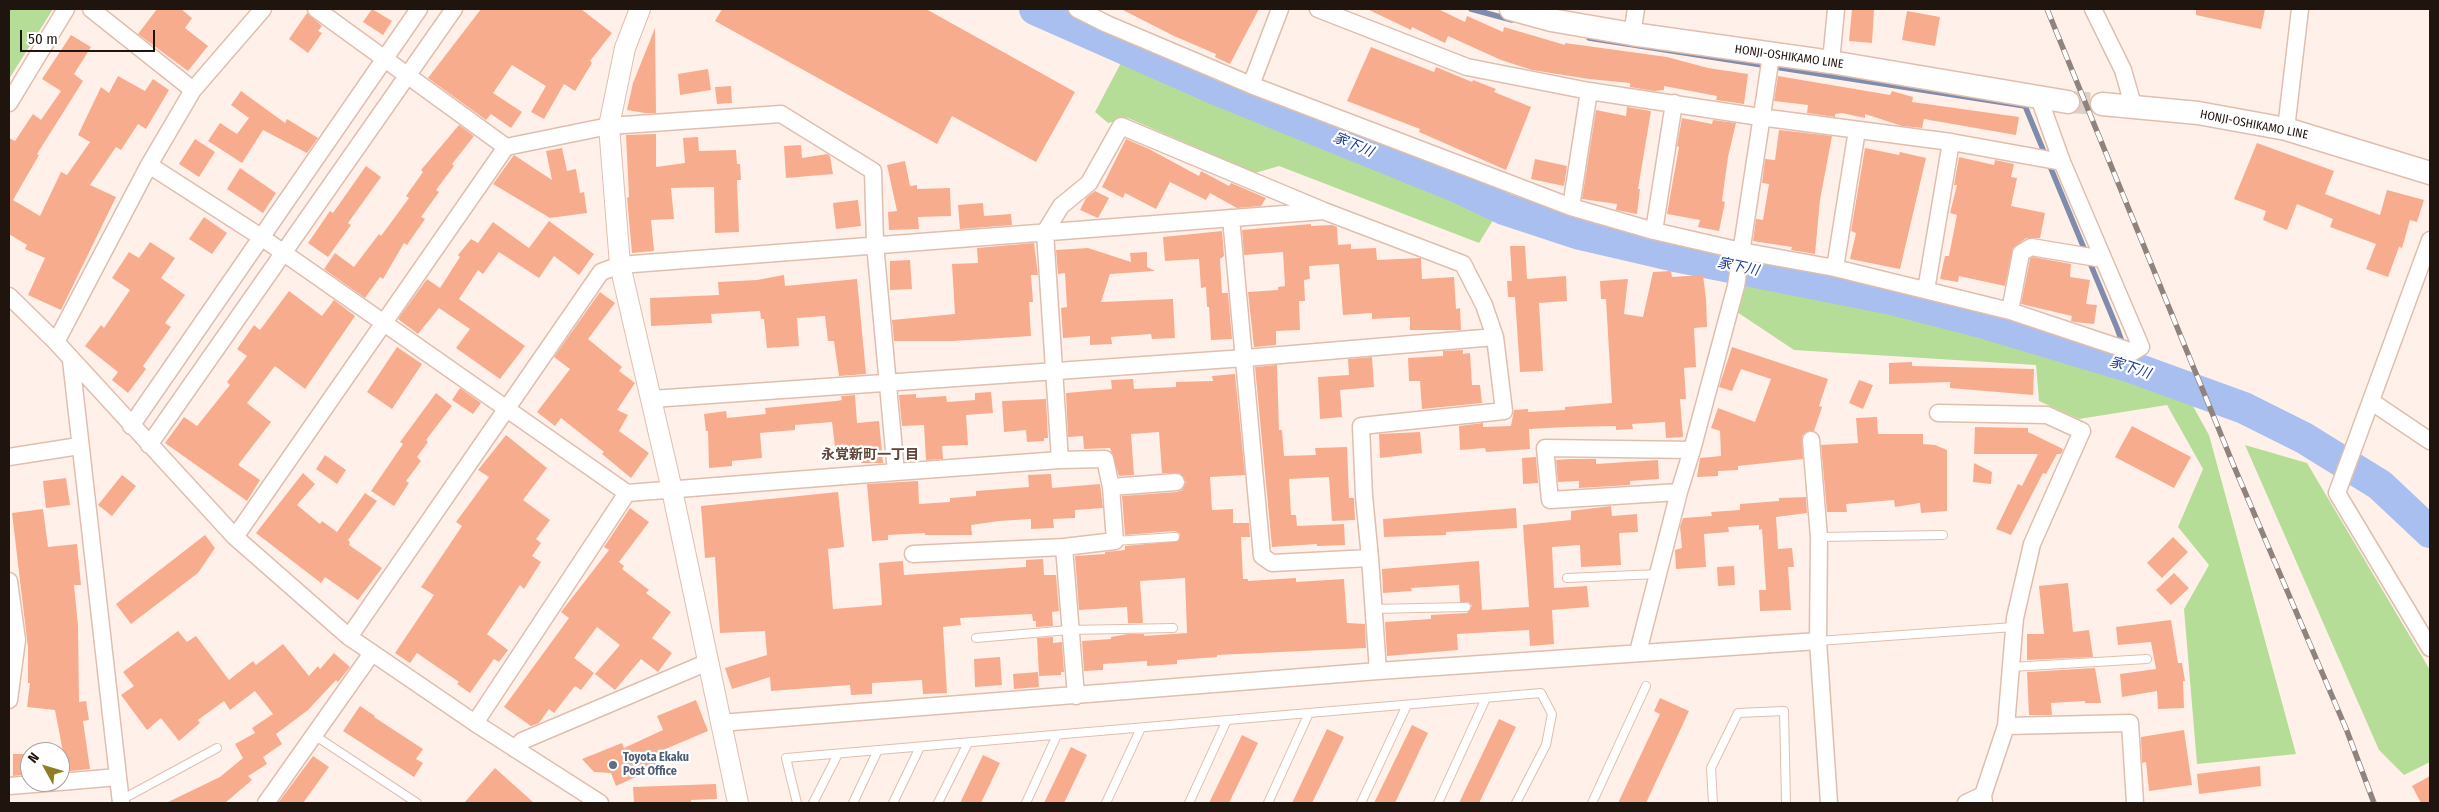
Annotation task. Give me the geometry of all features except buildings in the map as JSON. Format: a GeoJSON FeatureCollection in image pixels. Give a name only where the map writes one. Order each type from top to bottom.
{"type":"FeatureCollection","features":[{"type":"Feature","properties":{"kind":"main road","name":"HONJI-OSHIKAMO LINE"},"geometry":{"type":"LineString","coordinates":[[1511,9],[1551,20],[1632,34],[1772,56],[1831,62],[2068,102]]}},
{"type":"Feature","properties":{"kind":"main road","name":"HONJI-OSHIKAMO LINE"},"geometry":{"type":"LineString","coordinates":[[2102,104],[2133,105],[2198,113],[2286,129],[2430,173]]}},
{"type":"Feature","properties":{"kind":"street"},"geometry":{"type":"LineString","coordinates":[[9,101],[66,9]]}},
{"type":"Feature","properties":{"kind":"street"},"geometry":{"type":"LineString","coordinates":[[91,9],[193,90]]}},
{"type":"Feature","properties":{"kind":"street"},"geometry":{"type":"LineString","coordinates":[[56,342],[149,165],[193,90],[263,9]]}},
{"type":"Feature","properties":{"kind":"street"},"geometry":{"type":"LineString","coordinates":[[316,9],[409,74],[506,147]]}},
{"type":"Feature","properties":{"kind":"street"},"geometry":{"type":"LineString","coordinates":[[131,426],[419,9]]}},
{"type":"Feature","properties":{"kind":"street"},"geometry":{"type":"LineString","coordinates":[[149,445],[454,9]]}},
{"type":"Feature","properties":{"kind":"street"},"geometry":{"type":"LineString","coordinates":[[640,9],[625,48],[609,126],[620,264],[672,490],[738,803]]}},
{"type":"Feature","properties":{"kind":"street"},"geometry":{"type":"LineString","coordinates":[[1077,9],[1107,24],[1251,84],[1571,207],[1654,231],[1741,251],[1835,268],[2010,311],[2133,352],[2141,347],[2062,162],[2039,98]]}},
{"type":"Feature","properties":{"kind":"street"},"geometry":{"type":"LineString","coordinates":[[1251,84],[1280,9]]}},
{"type":"Feature","properties":{"kind":"street"},"geometry":{"type":"LineString","coordinates":[[1318,9],[1467,67],[1589,91],[1760,117],[1951,142],[2062,162]]}},
{"type":"Feature","properties":{"kind":"street"},"geometry":{"type":"LineString","coordinates":[[1632,34],[1636,9]]}},
{"type":"Feature","properties":{"kind":"street"},"geometry":{"type":"LineString","coordinates":[[1831,62],[1836,9]]}},
{"type":"Feature","properties":{"kind":"street"},"geometry":{"type":"LineString","coordinates":[[2093,9],[2123,70],[2133,105]]}},
{"type":"Feature","properties":{"kind":"street"},"geometry":{"type":"LineString","coordinates":[[2286,129],[2300,9]]}},
{"type":"Feature","properties":{"kind":"street"},"geometry":{"type":"LineString","coordinates":[[1638,652],[1679,492],[1736,286],[1760,117],[1772,56]]}},
{"type":"Feature","properties":{"kind":"street"},"geometry":{"type":"LineString","coordinates":[[1571,207],[1589,91]]}},
{"type":"Feature","properties":{"kind":"street"},"geometry":{"type":"LineString","coordinates":[[1654,231],[1674,103]]}},
{"type":"Feature","properties":{"kind":"street"},"geometry":{"type":"LineString","coordinates":[[235,537],[506,147],[609,126],[781,114],[872,171],[874,244],[889,383],[896,472]]}},
{"type":"Feature","properties":{"kind":"street"},"geometry":{"type":"LineString","coordinates":[[1060,460],[1045,232],[1061,206],[1089,183],[1120,126],[1324,211],[1463,264],[1484,305],[1495,337],[1504,411],[1362,426],[1364,496],[1378,671]]}},
{"type":"Feature","properties":{"kind":"street"},"geometry":{"type":"LineString","coordinates":[[1835,268],[1857,130]]}},
{"type":"Feature","properties":{"kind":"street"},"geometry":{"type":"LineString","coordinates":[[1926,290],[1951,142]]}},
{"type":"Feature","properties":{"kind":"street"},"geometry":{"type":"LineString","coordinates":[[149,165],[261,238],[384,322],[628,493],[1060,460],[1105,460],[1111,487],[1115,541],[1064,547],[913,554]]}},
{"type":"Feature","properties":{"kind":"street"},"geometry":{"type":"LineString","coordinates":[[349,637],[601,272],[620,264],[1324,211]]}},
{"type":"Feature","properties":{"kind":"street"},"geometry":{"type":"LineString","coordinates":[[1231,218],[1262,556],[1272,563],[1370,558]]}},
{"type":"Feature","properties":{"kind":"street"},"geometry":{"type":"LineString","coordinates":[[2430,240],[2337,493],[2430,648]]}},
{"type":"Feature","properties":{"kind":"street"},"geometry":{"type":"LineString","coordinates":[[2010,311],[2021,253],[2031,247],[2103,259]]}},
{"type":"Feature","properties":{"kind":"street"},"geometry":{"type":"LineString","coordinates":[[9,296],[56,342],[131,426],[235,537],[349,637],[475,723],[600,803]]}},
{"type":"Feature","properties":{"kind":"street"},"geometry":{"type":"LineString","coordinates":[[652,399],[1245,358],[1495,337]]}},
{"type":"Feature","properties":{"kind":"street"},"geometry":{"type":"LineString","coordinates":[[71,360],[121,802]]}},
{"type":"Feature","properties":{"kind":"street"},"geometry":{"type":"LineString","coordinates":[[2372,402],[2430,441]]}},
{"type":"Feature","properties":{"kind":"street"},"geometry":{"type":"LineString","coordinates":[[1938,413],[2047,415],[2082,431],[2032,544],[2014,627],[2006,726],[1983,799],[1966,803]]}},
{"type":"Feature","properties":{"kind":"street"},"geometry":{"type":"LineString","coordinates":[[1812,440],[1818,537],[1818,641],[1830,803]]}},
{"type":"Feature","properties":{"kind":"street"},"geometry":{"type":"LineString","coordinates":[[9,458],[80,446]]}},
{"type":"Feature","properties":{"kind":"street"},"geometry":{"type":"LineString","coordinates":[[1679,492],[1550,500],[1544,448],[1692,450]]}},
{"type":"Feature","properties":{"kind":"street"},"geometry":{"type":"LineString","coordinates":[[1111,487],[1176,482]]}},
{"type":"Feature","properties":{"kind":"street"},"geometry":{"type":"LineString","coordinates":[[475,723],[628,493]]}},
{"type":"Feature","properties":{"kind":"street"},"geometry":{"type":"LineString","coordinates":[[1064,547],[1069,630],[1076,696]]}},
{"type":"Feature","properties":{"kind":"street"},"geometry":{"type":"LineString","coordinates":[[9,581],[17,640],[9,700]]}},
{"type":"Feature","properties":{"kind":"street"},"geometry":{"type":"LineString","coordinates":[[720,723],[1378,671],[1818,641]]}},
{"type":"Feature","properties":{"kind":"street"},"geometry":{"type":"LineString","coordinates":[[266,803],[372,653]]}},
{"type":"Feature","properties":{"kind":"street"},"geometry":{"type":"LineString","coordinates":[[515,749],[522,741],[708,662]]}},
{"type":"Feature","properties":{"kind":"street"},"geometry":{"type":"LineString","coordinates":[[2006,726],[2130,723],[2135,803]]}},
{"type":"Feature","properties":{"kind":"street"},"geometry":{"type":"LineString","coordinates":[[70,781],[118,777]]}},
{"type":"Feature","properties":{"kind":"lane"},"geometry":{"type":"LineString","coordinates":[[1818,537],[1943,535]]}},
{"type":"Feature","properties":{"kind":"lane"},"geometry":{"type":"LineString","coordinates":[[1115,541],[1175,537]]}},
{"type":"Feature","properties":{"kind":"lane"},"geometry":{"type":"LineString","coordinates":[[1567,578],[1658,574]]}},
{"type":"Feature","properties":{"kind":"lane"},"geometry":{"type":"LineString","coordinates":[[1372,609],[1466,607]]}},
{"type":"Feature","properties":{"kind":"lane"},"geometry":{"type":"LineString","coordinates":[[1818,641],[2014,627]]}},
{"type":"Feature","properties":{"kind":"lane"},"geometry":{"type":"LineString","coordinates":[[976,638],[1069,630],[1173,628]]}},
{"type":"Feature","properties":{"kind":"lane"},"geometry":{"type":"LineString","coordinates":[[2011,667],[2147,659]]}},
{"type":"Feature","properties":{"kind":"lane"},"geometry":{"type":"LineString","coordinates":[[1592,803],[1646,686]]}},
{"type":"Feature","properties":{"kind":"lane"},"geometry":{"type":"LineString","coordinates":[[797,803],[786,758],[1541,693],[1552,714],[1546,744],[1516,803]]}},
{"type":"Feature","properties":{"kind":"lane"},"geometry":{"type":"LineString","coordinates":[[1438,803],[1486,698]]}},
{"type":"Feature","properties":{"kind":"lane"},"geometry":{"type":"LineString","coordinates":[[1361,803],[1407,705]]}},
{"type":"Feature","properties":{"kind":"lane"},"geometry":{"type":"LineString","coordinates":[[1713,803],[1711,768],[1738,713],[1784,711],[1786,803]]}},
{"type":"Feature","properties":{"kind":"lane"},"geometry":{"type":"LineString","coordinates":[[1268,803],[1309,713]]}},
{"type":"Feature","properties":{"kind":"lane"},"geometry":{"type":"LineString","coordinates":[[1188,803],[1227,720]]}},
{"type":"Feature","properties":{"kind":"lane"},"geometry":{"type":"LineString","coordinates":[[1106,803],[1141,728]]}},
{"type":"Feature","properties":{"kind":"lane"},"geometry":{"type":"LineString","coordinates":[[314,735],[417,803]]}},
{"type":"Feature","properties":{"kind":"lane"},"geometry":{"type":"LineString","coordinates":[[1026,803],[1057,735]]}},
{"type":"Feature","properties":{"kind":"lane"},"geometry":{"type":"LineString","coordinates":[[938,803],[968,743]]}},
{"type":"Feature","properties":{"kind":"lane"},"geometry":{"type":"LineString","coordinates":[[893,803],[920,747]]}},
{"type":"Feature","properties":{"kind":"lane"},"geometry":{"type":"LineString","coordinates":[[121,802],[218,748]]}},
{"type":"Feature","properties":{"kind":"lane"},"geometry":{"type":"LineString","coordinates":[[853,803],[878,750]]}},
{"type":"Feature","properties":{"kind":"lane"},"geometry":{"type":"LineString","coordinates":[[813,803],[838,754]]}},
{"type":"Feature","properties":{"kind":"green space"},"geometry":{"type":"Polygon","coordinates":[[[9,9],[53,9],[9,79],[9,9]]]}},
{"type":"Feature","properties":{"kind":"green space"},"geometry":{"type":"Polygon","coordinates":[[[1123,59],[1498,212],[1479,243],[1279,166],[1255,173],[1128,118],[1108,123],[1095,112],[1123,59]]]}},
{"type":"Feature","properties":{"kind":"green space"},"geometry":{"type":"Polygon","coordinates":[[[1746,275],[1887,303],[2126,368],[2188,397],[2209,435],[2296,754],[2197,764],[2184,609],[2209,565],[2178,527],[2203,469],[2167,405],[2079,419],[2039,401],[2036,365],[1794,350],[1737,312],[1746,275]]]}},
{"type":"Feature","properties":{"kind":"green space"},"geometry":{"type":"Polygon","coordinates":[[[2245,445],[2307,463],[2430,670],[2430,762],[2404,775],[2379,750],[2245,445]]]}},
{"type":"Feature","properties":{"kind":"waterway","name":"家下川"},"geometry":{"type":"LineString","coordinates":[[1035,9],[1223,92],[1460,188],[1504,209],[1580,234],[1675,256],[1892,299],[1981,322],[2131,367],[2244,408],[2304,438],[2380,485],[2430,532]]}},
{"type":"Feature","properties":{"kind":"waterway"},"geometry":{"type":"LineString","coordinates":[[1471,9],[1512,20]]}},
{"type":"Feature","properties":{"kind":"waterway"},"geometry":{"type":"LineString","coordinates":[[1589,38],[2025,106],[2117,328],[2131,367]]}},
{"type":"Feature","properties":{"kind":"tunnel"},"geometry":{"type":"LineString","coordinates":[[2068,102],[2102,104]]}},
{"type":"Feature","properties":{"kind":"railway"},"geometry":{"type":"LineString","coordinates":[[2047,9],[2233,464],[2347,731],[2374,803]]}},
{"type":"Feature","properties":{"kind":"place","name":"Toyota Ekaku Post Office"},"geometry":{"type":"Point","coordinates":[613,765]}},
{"type":"Feature","properties":{"kind":"district","name":"永覚新町一丁目"},"geometry":{"type":"Point","coordinates":[870,455]}}]}
